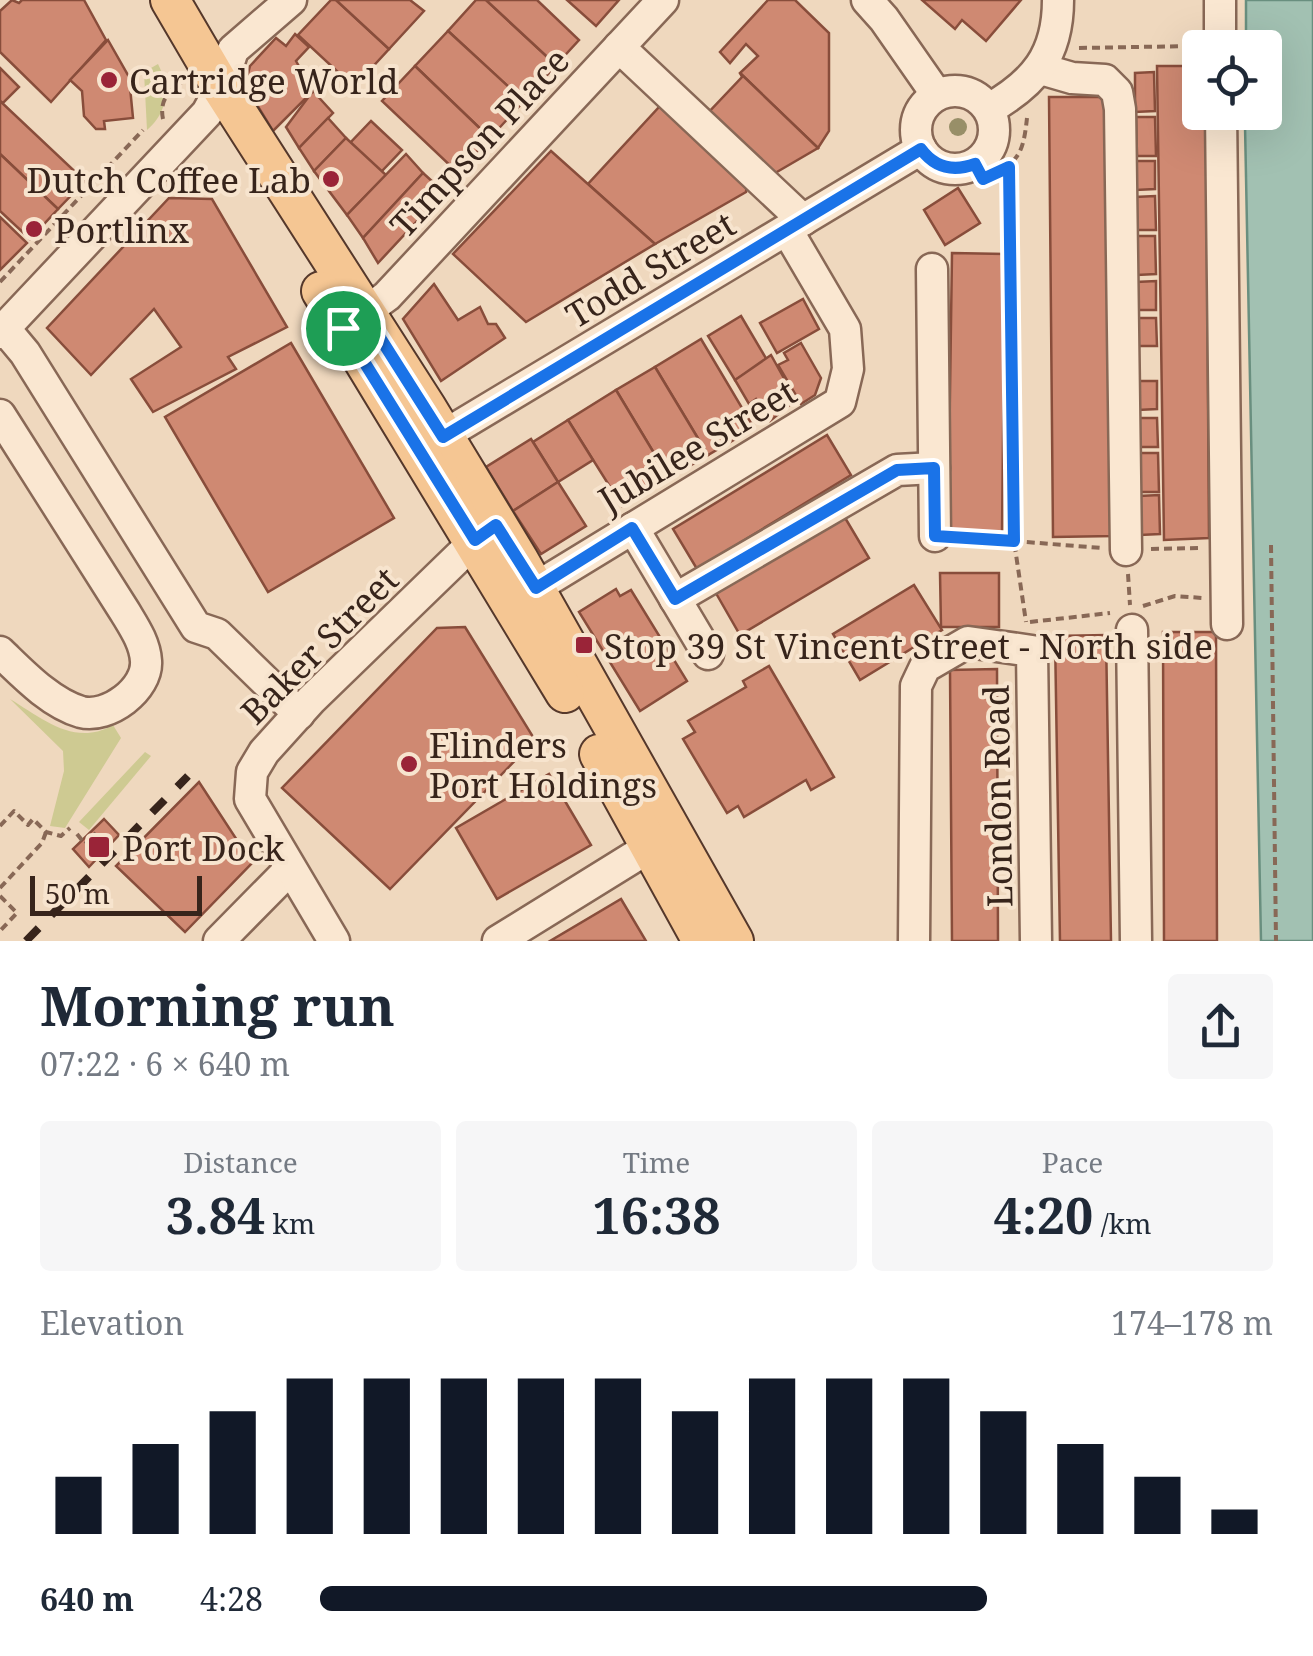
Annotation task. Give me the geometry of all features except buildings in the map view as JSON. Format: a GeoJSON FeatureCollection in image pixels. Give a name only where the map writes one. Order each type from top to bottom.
{"type":"FeatureCollection","features":[{"type":"Feature","properties":{"kind":"main road"},"geometry":{"type":"LineString","coordinates":[[141,0],[354,321],[486,533],[582,722],[734,941]]}},
{"type":"Feature","properties":{"kind":"main road"},"geometry":{"type":"LineString","coordinates":[[170,0],[205,93]]}},
{"type":"Feature","properties":{"kind":"main road"},"geometry":{"type":"LineString","coordinates":[[486,533],[536,588],[661,840],[702,941]]}},
{"type":"Feature","properties":{"kind":"street"},"geometry":{"type":"LineString","coordinates":[[291,0],[233,50],[169,154],[2,331],[26,353],[196,627],[217,634],[299,714]]}},
{"type":"Feature","properties":{"kind":"street","name":"Timpson Place"},"geometry":{"type":"LineString","coordinates":[[354,321],[387,296],[663,0]]}},
{"type":"Feature","properties":{"kind":"street"},"geometry":{"type":"LineString","coordinates":[[867,0],[884,18],[937,95]]}},
{"type":"Feature","properties":{"kind":"street"},"geometry":{"type":"LineString","coordinates":[[989,110],[1017,93],[1041,69],[1054,31],[1058,0]]}},
{"type":"Feature","properties":{"kind":"street"},"geometry":{"type":"LineString","coordinates":[[1220,0],[1220,30]]}},
{"type":"Feature","properties":{"kind":"street"},"geometry":{"type":"LineString","coordinates":[[619,47],[795,225]]}},
{"type":"Feature","properties":{"kind":"street"},"geometry":{"type":"LineString","coordinates":[[1041,69],[1072,78],[1105,80],[1117,92],[1126,550]]}},
{"type":"Feature","properties":{"kind":"street"},"geometry":{"type":"LineString","coordinates":[[966,92],[989,110],[993,141],[975,164],[960,169],[941,167],[921,149],[916,132],[918,115],[937,95],[966,92]]}},
{"type":"Feature","properties":{"kind":"street"},"geometry":{"type":"LineString","coordinates":[[1221,130],[1228,624]]}},
{"type":"Feature","properties":{"kind":"street","name":"Todd Street"},"geometry":{"type":"LineString","coordinates":[[430,444],[921,149]]}},
{"type":"Feature","properties":{"kind":"street","name":"Jubilee Street"},"geometry":{"type":"LineString","coordinates":[[536,588],[840,402],[848,369],[845,330],[795,225]]}},
{"type":"Feature","properties":{"kind":"street"},"geometry":{"type":"LineString","coordinates":[[932,269],[935,536]]}},
{"type":"Feature","properties":{"kind":"street"},"geometry":{"type":"LineString","coordinates":[[0,415],[140,636],[147,663],[140,685],[120,702],[104,710],[83,713],[56,698],[0,652]]}},
{"type":"Feature","properties":{"kind":"street"},"geometry":{"type":"LineString","coordinates":[[675,599],[897,470],[934,468]]}},
{"type":"Feature","properties":{"kind":"street"},"geometry":{"type":"LineString","coordinates":[[632,528],[708,654]]}},
{"type":"Feature","properties":{"kind":"street","name":"Baker Street"},"geometry":{"type":"LineString","coordinates":[[334,941],[250,799],[252,772],[264,752],[299,714],[486,533]]}},
{"type":"Feature","properties":{"kind":"street"},"geometry":{"type":"LineString","coordinates":[[1132,630],[1136,941]]}},
{"type":"Feature","properties":{"kind":"street"},"geometry":{"type":"LineString","coordinates":[[914,941],[916,686],[926,667],[968,642],[1032,650]]}},
{"type":"Feature","properties":{"kind":"street","name":"London Road"},"geometry":{"type":"LineString","coordinates":[[1032,650],[1036,941]]}},
{"type":"Feature","properties":{"kind":"street"},"geometry":{"type":"LineString","coordinates":[[498,941],[661,840]]}},
{"type":"Feature","properties":{"kind":"street"},"geometry":{"type":"LineString","coordinates":[[219,941],[290,869]]}},
{"type":"Feature","properties":{"kind":"path"},"geometry":{"type":"LineString","coordinates":[[1072,48],[1182,45]]}},
{"type":"Feature","properties":{"kind":"path"},"geometry":{"type":"LineString","coordinates":[[169,154],[160,107],[169,90],[205,93]]}},
{"type":"Feature","properties":{"kind":"path"},"geometry":{"type":"LineString","coordinates":[[975,164],[983,179],[1009,167],[1024,148],[1028,108]]}},
{"type":"Feature","properties":{"kind":"path"},"geometry":{"type":"LineString","coordinates":[[0,282],[142,130]]}},
{"type":"Feature","properties":{"kind":"path"},"geometry":{"type":"LineString","coordinates":[[1009,167],[1014,541],[1032,650]]}},
{"type":"Feature","properties":{"kind":"path"},"geometry":{"type":"LineString","coordinates":[[935,536],[1126,550],[1226,548]]}},
{"type":"Feature","properties":{"kind":"path"},"geometry":{"type":"LineString","coordinates":[[1272,545],[1276,941]]}},
{"type":"Feature","properties":{"kind":"path"},"geometry":{"type":"LineString","coordinates":[[1126,550],[1132,630]]}},
{"type":"Feature","properties":{"kind":"path"},"geometry":{"type":"LineString","coordinates":[[0,826],[14,812],[28,825],[34,819],[46,832],[61,836],[70,828]]}},
{"type":"Feature","properties":{"kind":"path"},"geometry":{"type":"LineString","coordinates":[[0,888],[42,843],[46,832]]}},
{"type":"Feature","properties":{"kind":"path"},"geometry":{"type":"LineString","coordinates":[[77,834],[85,844],[96,833]]}},
{"type":"Feature","properties":{"kind":"path"},"geometry":{"type":"LineString","coordinates":[[0,896],[17,913],[0,931]]}},
{"type":"Feature","properties":{"kind":"shaded area"},"geometry":{"type":"Polygon","coordinates":[[[1246,0],[1313,0],[1313,941],[1261,941],[1245,130],[1282,130],[1282,30],[1246,30],[1246,0]]]}},
{"type":"Feature","properties":{"kind":"shaded area"},"geometry":{"type":"Polygon","coordinates":[[[158,64],[165,99],[147,130],[144,72],[158,64]]]}},
{"type":"Feature","properties":{"kind":"shaded area"},"geometry":{"type":"Polygon","coordinates":[[[10,699],[60,728],[86,733],[113,725],[121,738],[65,828],[50,826],[64,771],[63,751],[10,699]]]}},
{"type":"Feature","properties":{"kind":"shaded area"},"geometry":{"type":"Polygon","coordinates":[[[145,752],[151,756],[89,830],[79,822],[145,752]]]}},
{"type":"Feature","properties":{"kind":"railway"},"geometry":{"type":"LineString","coordinates":[[26,941],[188,776]]}},
{"type":"Feature","properties":{"kind":"place","name":"Cartridge World"},"geometry":{"type":"Point","coordinates":[109,80]}},
{"type":"Feature","properties":{"kind":"place","name":"Dutch Coffee Lab"},"geometry":{"type":"Point","coordinates":[331,179]}},
{"type":"Feature","properties":{"kind":"place","name":"Portlinx"},"geometry":{"type":"Point","coordinates":[34,229]}},
{"type":"Feature","properties":{"kind":"place","name":"Stop 39 St Vincent Street - North side"},"geometry":{"type":"Point","coordinates":[584,645]}},
{"type":"Feature","properties":{"kind":"place","name":"Flinders Port Holdings"},"geometry":{"type":"Point","coordinates":[409,764]}},
{"type":"Feature","properties":{"kind":"place","name":"Port Dock"},"geometry":{"type":"Point","coordinates":[99,847]}},
{"type":"Feature","properties":{"kind":"route"},"geometry":{"type":"LineString","coordinates":[[921,149],[941,167],[960,169],[975,164],[983,179],[1009,167],[1014,541],[935,536],[934,468],[897,470],[675,599],[632,528],[536,588],[496,525],[475,540],[343,328],[365,314],[443,437],[921,149]]}}]}
